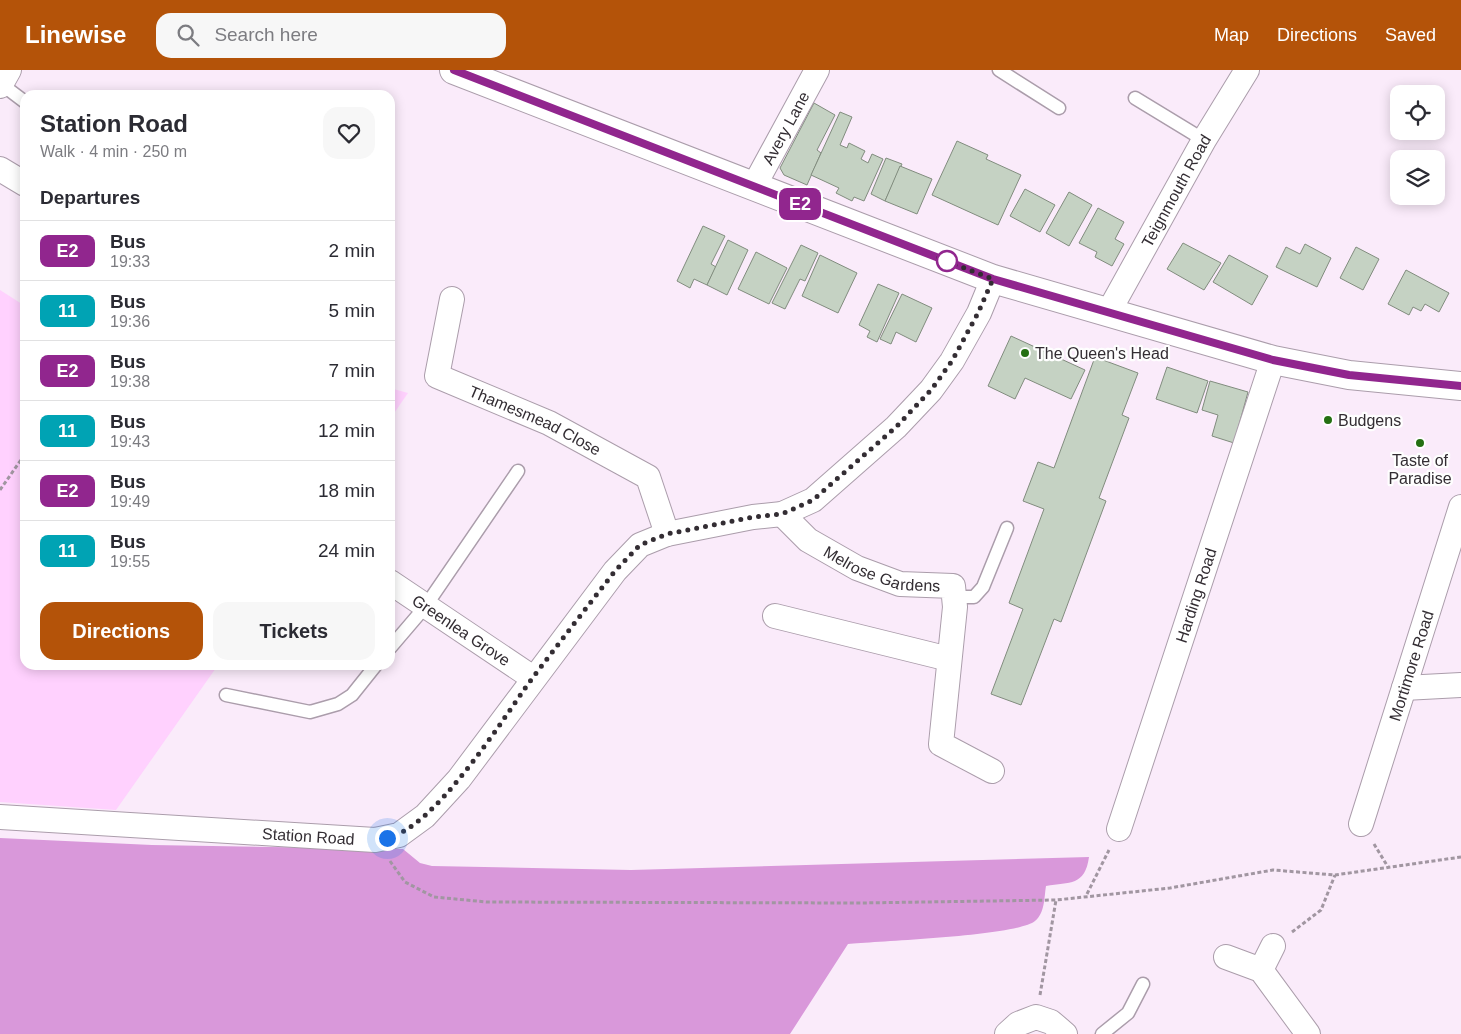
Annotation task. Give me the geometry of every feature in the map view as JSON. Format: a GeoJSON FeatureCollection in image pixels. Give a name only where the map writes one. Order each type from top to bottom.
{"type":"FeatureCollection","features":[{"type":"Feature","properties":{"kind":"main road"},"geometry":{"type":"LineString","coordinates":[[454,70],[993,279],[1273,360],[1349,375],[1461,386]]}},
{"type":"Feature","properties":{"kind":"street","name":"Teignmouth Road"},"geometry":{"type":"LineString","coordinates":[[1108,313],[1204,140],[1247,70]]}},
{"type":"Feature","properties":{"kind":"street","name":"Avery Lane"},"geometry":{"type":"LineString","coordinates":[[754,186],[811,72]]}},
{"type":"Feature","properties":{"kind":"street"},"geometry":{"type":"LineString","coordinates":[[0,169],[20,181]]}},
{"type":"Feature","properties":{"kind":"street","name":"Station Road"},"geometry":{"type":"LineString","coordinates":[[0,817],[375,840],[400,836],[425,816],[459,779],[615,571],[640,545],[667,534],[753,517],[782,514],[813,500],[896,427],[931,390],[952,361],[978,313],[993,279]]}},
{"type":"Feature","properties":{"kind":"street","name":"Thamesmead Close"},"geometry":{"type":"LineString","coordinates":[[452,299],[436,376],[549,423],[648,477],[667,534]]}},
{"type":"Feature","properties":{"kind":"street","name":"Harding Road"},"geometry":{"type":"LineString","coordinates":[[1119,829],[1273,360]]}},
{"type":"Feature","properties":{"kind":"street","name":"Mortimore Road"},"geometry":{"type":"LineString","coordinates":[[1361,824],[1404,688],[1453,556],[1461,507]]}},
{"type":"Feature","properties":{"kind":"street","name":"Melrose Gardens"},"geometry":{"type":"LineString","coordinates":[[782,514],[808,540],[857,568],[900,584],[953,586],[954,598],[941,744],[992,771]]}},
{"type":"Feature","properties":{"kind":"street","name":"Greenlea Grove"},"geometry":{"type":"LineString","coordinates":[[395,586],[424,607],[533,678]]}},
{"type":"Feature","properties":{"kind":"street"},"geometry":{"type":"LineString","coordinates":[[775,616],[949,659]]}},
{"type":"Feature","properties":{"kind":"street"},"geometry":{"type":"LineString","coordinates":[[1404,688],[1461,685]]}},
{"type":"Feature","properties":{"kind":"street"},"geometry":{"type":"LineString","coordinates":[[1261,970],[1273,946]]}},
{"type":"Feature","properties":{"kind":"street"},"geometry":{"type":"LineString","coordinates":[[1226,957],[1261,970],[1308,1034]]}},
{"type":"Feature","properties":{"kind":"street"},"geometry":{"type":"LineString","coordinates":[[1007,1034],[1018,1024],[1036,1017],[1051,1022],[1065,1034]]}},
{"type":"Feature","properties":{"kind":"lane"},"geometry":{"type":"LineString","coordinates":[[999,70],[1059,108]]}},
{"type":"Feature","properties":{"kind":"lane"},"geometry":{"type":"LineString","coordinates":[[3,81],[20,97]]}},
{"type":"Feature","properties":{"kind":"lane"},"geometry":{"type":"LineString","coordinates":[[1135,98],[1204,140]]}},
{"type":"Feature","properties":{"kind":"lane"},"geometry":{"type":"LineString","coordinates":[[395,642],[424,607],[518,471]]}},
{"type":"Feature","properties":{"kind":"lane"},"geometry":{"type":"LineString","coordinates":[[954,598],[974,597],[983,588],[1007,528]]}},
{"type":"Feature","properties":{"kind":"lane"},"geometry":{"type":"LineString","coordinates":[[226,694],[310,712],[338,704],[352,695],[372,670]]}},
{"type":"Feature","properties":{"kind":"lane"},"geometry":{"type":"LineString","coordinates":[[1102,1034],[1128,1013],[1143,984]]}},
{"type":"Feature","properties":{"kind":"path"},"geometry":{"type":"LineString","coordinates":[[0,490],[20,461]]}},
{"type":"Feature","properties":{"kind":"path"},"geometry":{"type":"LineString","coordinates":[[1087,895],[1119,829]]}},
{"type":"Feature","properties":{"kind":"path"},"geometry":{"type":"LineString","coordinates":[[375,840],[405,882],[434,897],[487,902],[841,903],[1056,900],[1087,895],[1170,888],[1273,870],[1335,875],[1461,857]]}},
{"type":"Feature","properties":{"kind":"path"},"geometry":{"type":"LineString","coordinates":[[1273,946],[1321,910],[1335,875]]}},
{"type":"Feature","properties":{"kind":"path"},"geometry":{"type":"LineString","coordinates":[[1036,1017],[1056,900]]}},
{"type":"Feature","properties":{"kind":"shaded area"},"geometry":{"type":"Polygon","coordinates":[[[0,290],[20,303],[20,670],[214,670],[116,810],[0,802],[0,290]]]}},
{"type":"Feature","properties":{"kind":"shaded area"},"geometry":{"type":"Polygon","coordinates":[[[395,389],[408,393],[395,412],[395,389]]]}},
{"type":"Feature","properties":{"kind":"shaded area"},"geometry":{"type":"Polygon","coordinates":[[[0,838],[152,845],[403,849],[420,863],[432,866],[631,870],[1089,857],[1084,873],[1080,878],[1069,883],[1046,886],[1041,914],[1035,921],[1023,926],[976,934],[848,944],[790,1034],[0,1034],[0,838]]]}},
{"type":"Feature","properties":{"kind":"building"},"geometry":{"type":"Polygon","coordinates":[[[814,103],[835,115],[817,150],[821,153],[807,185],[784,175],[780,168],[814,103]]]}},
{"type":"Feature","properties":{"kind":"building"},"geometry":{"type":"Polygon","coordinates":[[[840,112],[852,117],[840,145],[847,148],[849,143],[865,151],[861,159],[868,163],[872,154],[883,159],[864,201],[854,197],[852,201],[836,193],[839,188],[811,175],[840,112]]]}},
{"type":"Feature","properties":{"kind":"building"},"geometry":{"type":"Polygon","coordinates":[[[957,141],[988,155],[986,159],[1021,175],[998,225],[932,195],[957,141]]]}},
{"type":"Feature","properties":{"kind":"building"},"geometry":{"type":"Polygon","coordinates":[[[886,158],[902,164],[885,201],[871,194],[886,158]]]}},
{"type":"Feature","properties":{"kind":"building"},"geometry":{"type":"Polygon","coordinates":[[[900,166],[932,179],[917,214],[885,201],[900,166]]]}},
{"type":"Feature","properties":{"kind":"building"},"geometry":{"type":"Polygon","coordinates":[[[1025,189],[1055,205],[1040,232],[1010,216],[1025,189]]]}},
{"type":"Feature","properties":{"kind":"building"},"geometry":{"type":"Polygon","coordinates":[[[1069,192],[1092,205],[1069,246],[1046,233],[1069,192]]]}},
{"type":"Feature","properties":{"kind":"building"},"geometry":{"type":"Polygon","coordinates":[[[1098,208],[1124,222],[1115,239],[1124,244],[1112,266],[1095,257],[1097,252],[1079,243],[1098,208]]]}},
{"type":"Feature","properties":{"kind":"building"},"geometry":{"type":"Polygon","coordinates":[[[703,226],[725,236],[711,264],[716,267],[707,285],[694,279],[690,288],[677,281],[703,226]]]}},
{"type":"Feature","properties":{"kind":"building"},"geometry":{"type":"Polygon","coordinates":[[[728,240],[748,250],[727,295],[707,285],[728,240]]]}},
{"type":"Feature","properties":{"kind":"building"},"geometry":{"type":"Polygon","coordinates":[[[1183,243],[1221,263],[1204,290],[1167,269],[1183,243]]]}},
{"type":"Feature","properties":{"kind":"building"},"geometry":{"type":"Polygon","coordinates":[[[1305,244],[1331,258],[1317,287],[1276,267],[1286,247],[1300,254],[1305,244]]]}},
{"type":"Feature","properties":{"kind":"building"},"geometry":{"type":"Polygon","coordinates":[[[801,245],[818,253],[805,281],[800,279],[785,309],[772,303],[801,245]]]}},
{"type":"Feature","properties":{"kind":"building"},"geometry":{"type":"Polygon","coordinates":[[[1356,247],[1379,259],[1363,290],[1340,278],[1356,247]]]}},
{"type":"Feature","properties":{"kind":"building"},"geometry":{"type":"Polygon","coordinates":[[[756,252],[787,268],[769,304],[738,289],[756,252]]]}},
{"type":"Feature","properties":{"kind":"building"},"geometry":{"type":"Polygon","coordinates":[[[820,255],[857,273],[838,313],[802,296],[820,255]]]}},
{"type":"Feature","properties":{"kind":"building"},"geometry":{"type":"Polygon","coordinates":[[[1229,255],[1268,276],[1252,305],[1213,282],[1229,255]]]}},
{"type":"Feature","properties":{"kind":"building"},"geometry":{"type":"Polygon","coordinates":[[[1406,270],[1449,293],[1439,312],[1425,304],[1421,311],[1413,307],[1409,315],[1388,304],[1406,270]]]}},
{"type":"Feature","properties":{"kind":"building"},"geometry":{"type":"Polygon","coordinates":[[[878,284],[899,293],[877,342],[867,337],[870,331],[859,325],[878,284]]]}},
{"type":"Feature","properties":{"kind":"building"},"geometry":{"type":"Polygon","coordinates":[[[902,294],[932,308],[916,342],[896,332],[891,344],[880,339],[902,294]]]}},
{"type":"Feature","properties":{"kind":"building","name":"The Queen's Head"},"geometry":{"type":"Polygon","coordinates":[[[1011,336],[1085,370],[1071,399],[1025,378],[1015,399],[988,386],[1011,336]]]}},
{"type":"Feature","properties":{"kind":"building"},"geometry":{"type":"Polygon","coordinates":[[[1095,357],[1138,373],[1122,415],[1129,418],[1099,498],[1106,501],[1061,622],[1054,619],[1021,705],[991,694],[1023,609],[1009,603],[1044,509],[1023,501],[1038,462],[1054,468],[1095,357]]]}},
{"type":"Feature","properties":{"kind":"building"},"geometry":{"type":"Polygon","coordinates":[[[1167,367],[1208,381],[1197,413],[1156,399],[1167,367]]]}},
{"type":"Feature","properties":{"kind":"building"},"geometry":{"type":"Polygon","coordinates":[[[1210,381],[1248,392],[1234,443],[1212,436],[1218,415],[1202,410],[1210,381]]]}},
{"type":"Feature","properties":{"kind":"bus line","name":"E2"},"geometry":{"type":"LineString","coordinates":[[454,70],[993,279],[1273,360],[1349,375],[1411,383],[1461,386]]}},
{"type":"Feature","properties":{"kind":"place","name":"The Queen's Head"},"geometry":{"type":"Point","coordinates":[1025,353]}},
{"type":"Feature","properties":{"kind":"place","name":"Budgens"},"geometry":{"type":"Point","coordinates":[1328,420]}},
{"type":"Feature","properties":{"kind":"place","name":"Taste of Paradise"},"geometry":{"type":"Point","coordinates":[1420,443]}},
{"type":"Feature","properties":{"kind":"route"},"geometry":{"type":"LineString","coordinates":[[387,838],[400,836],[425,816],[459,779],[615,571],[640,545],[667,534],[753,517],[782,514],[813,500],[896,427],[931,390],[952,361],[978,313],[993,279],[938,258],[947,261]]}}]}
